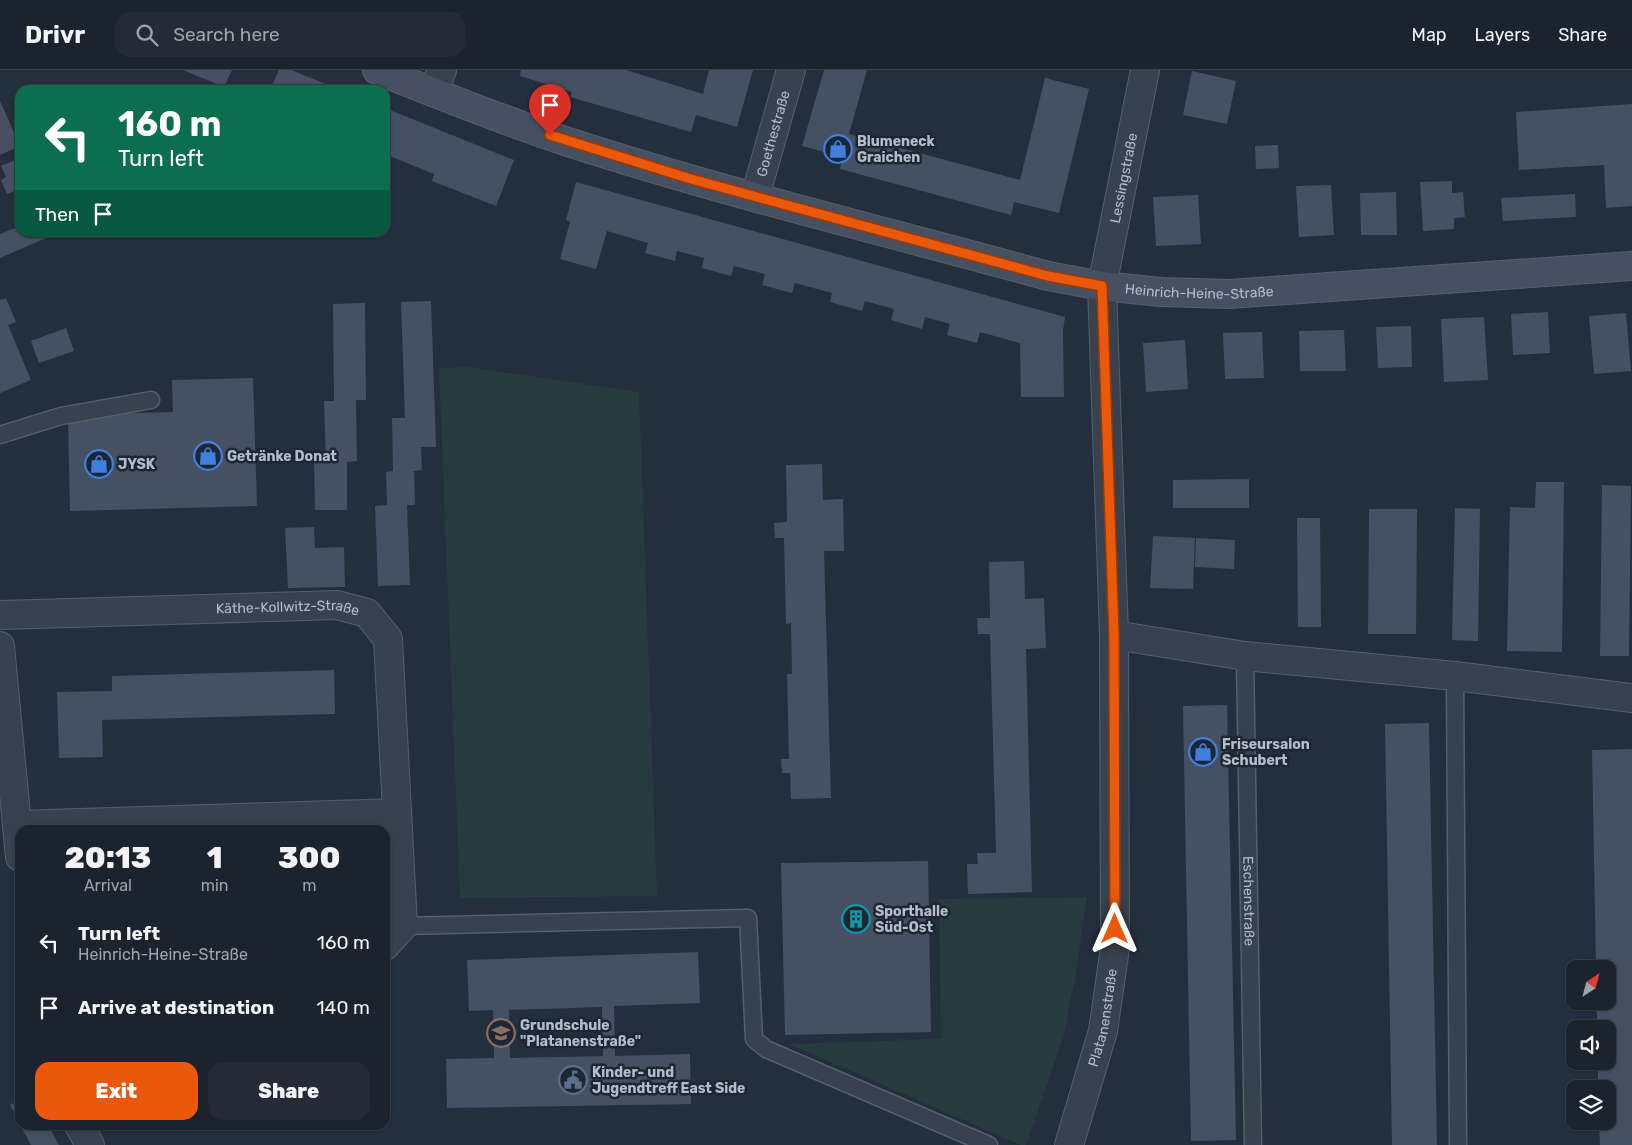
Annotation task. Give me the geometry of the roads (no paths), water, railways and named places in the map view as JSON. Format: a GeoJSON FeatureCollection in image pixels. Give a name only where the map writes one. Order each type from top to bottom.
{"type":"FeatureCollection","features":[{"type":"Feature","properties":{"kind":"street","name":"Heinrich-Heine-Straße"},"geometry":{"type":"LineString","coordinates":[[377,70],[437,81],[567,141],[755,196],[1048,276],[1102,286],[1161,292],[1229,294],[1632,266]]}},
{"type":"Feature","properties":{"kind":"street","name":"Goethestraße"},"geometry":{"type":"LineString","coordinates":[[755,196],[791,70]]}},
{"type":"Feature","properties":{"kind":"street","name":"Lessingstraße"},"geometry":{"type":"LineString","coordinates":[[1102,286],[1145,70]]}},
{"type":"Feature","properties":{"kind":"street","name":"Platanenstraße"},"geometry":{"type":"LineString","coordinates":[[1069,1145],[1103,1031],[1115,948],[1114,635],[1102,286]]}},
{"type":"Feature","properties":{"kind":"street","name":"Käthe-Kollwitz-Straße"},"geometry":{"type":"LineString","coordinates":[[0,614],[337,605],[366,613],[388,639],[403,926]]}},
{"type":"Feature","properties":{"kind":"street"},"geometry":{"type":"LineString","coordinates":[[1114,635],[1245,656],[1454,676],[1632,698]]}},
{"type":"Feature","properties":{"kind":"street"},"geometry":{"type":"LineString","coordinates":[[0,646],[17,825],[397,814]]}},
{"type":"Feature","properties":{"kind":"street"},"geometry":{"type":"LineString","coordinates":[[390,940],[403,926]]}},
{"type":"Feature","properties":{"kind":"street"},"geometry":{"type":"LineString","coordinates":[[82,1130],[90,1145]]}},
{"type":"Feature","properties":{"kind":"lane"},"geometry":{"type":"LineString","coordinates":[[0,435],[61,416],[151,400]]}},
{"type":"Feature","properties":{"kind":"lane","name":"Eschenstraße"},"geometry":{"type":"LineString","coordinates":[[1245,656],[1253,1145]]}},
{"type":"Feature","properties":{"kind":"lane"},"geometry":{"type":"LineString","coordinates":[[1454,676],[1458,1145]]}},
{"type":"Feature","properties":{"kind":"lane"},"geometry":{"type":"LineString","coordinates":[[403,926],[748,918],[754,1038],[766,1049],[990,1145]]}},
{"type":"Feature","properties":{"kind":"place","name":"Blumeneck Graichen"},"geometry":{"type":"Point","coordinates":[838,149]}},
{"type":"Feature","properties":{"kind":"place","name":"Getränke Donat"},"geometry":{"type":"Point","coordinates":[208,456]}},
{"type":"Feature","properties":{"kind":"place","name":"JYSK"},"geometry":{"type":"Point","coordinates":[99,464]}},
{"type":"Feature","properties":{"kind":"place","name":"Friseursalon Schubert"},"geometry":{"type":"Point","coordinates":[1203,752]}},
{"type":"Feature","properties":{"kind":"place","name":"Sporthalle Süd-Ost"},"geometry":{"type":"Point","coordinates":[856,919]}},
{"type":"Feature","properties":{"kind":"place","name":"Grundschule \"Platanenstraße\""},"geometry":{"type":"Point","coordinates":[501,1033]}},
{"type":"Feature","properties":{"kind":"place","name":"Kinder- und Jugendtreff East Side"},"geometry":{"type":"Point","coordinates":[573,1080]}}]}
